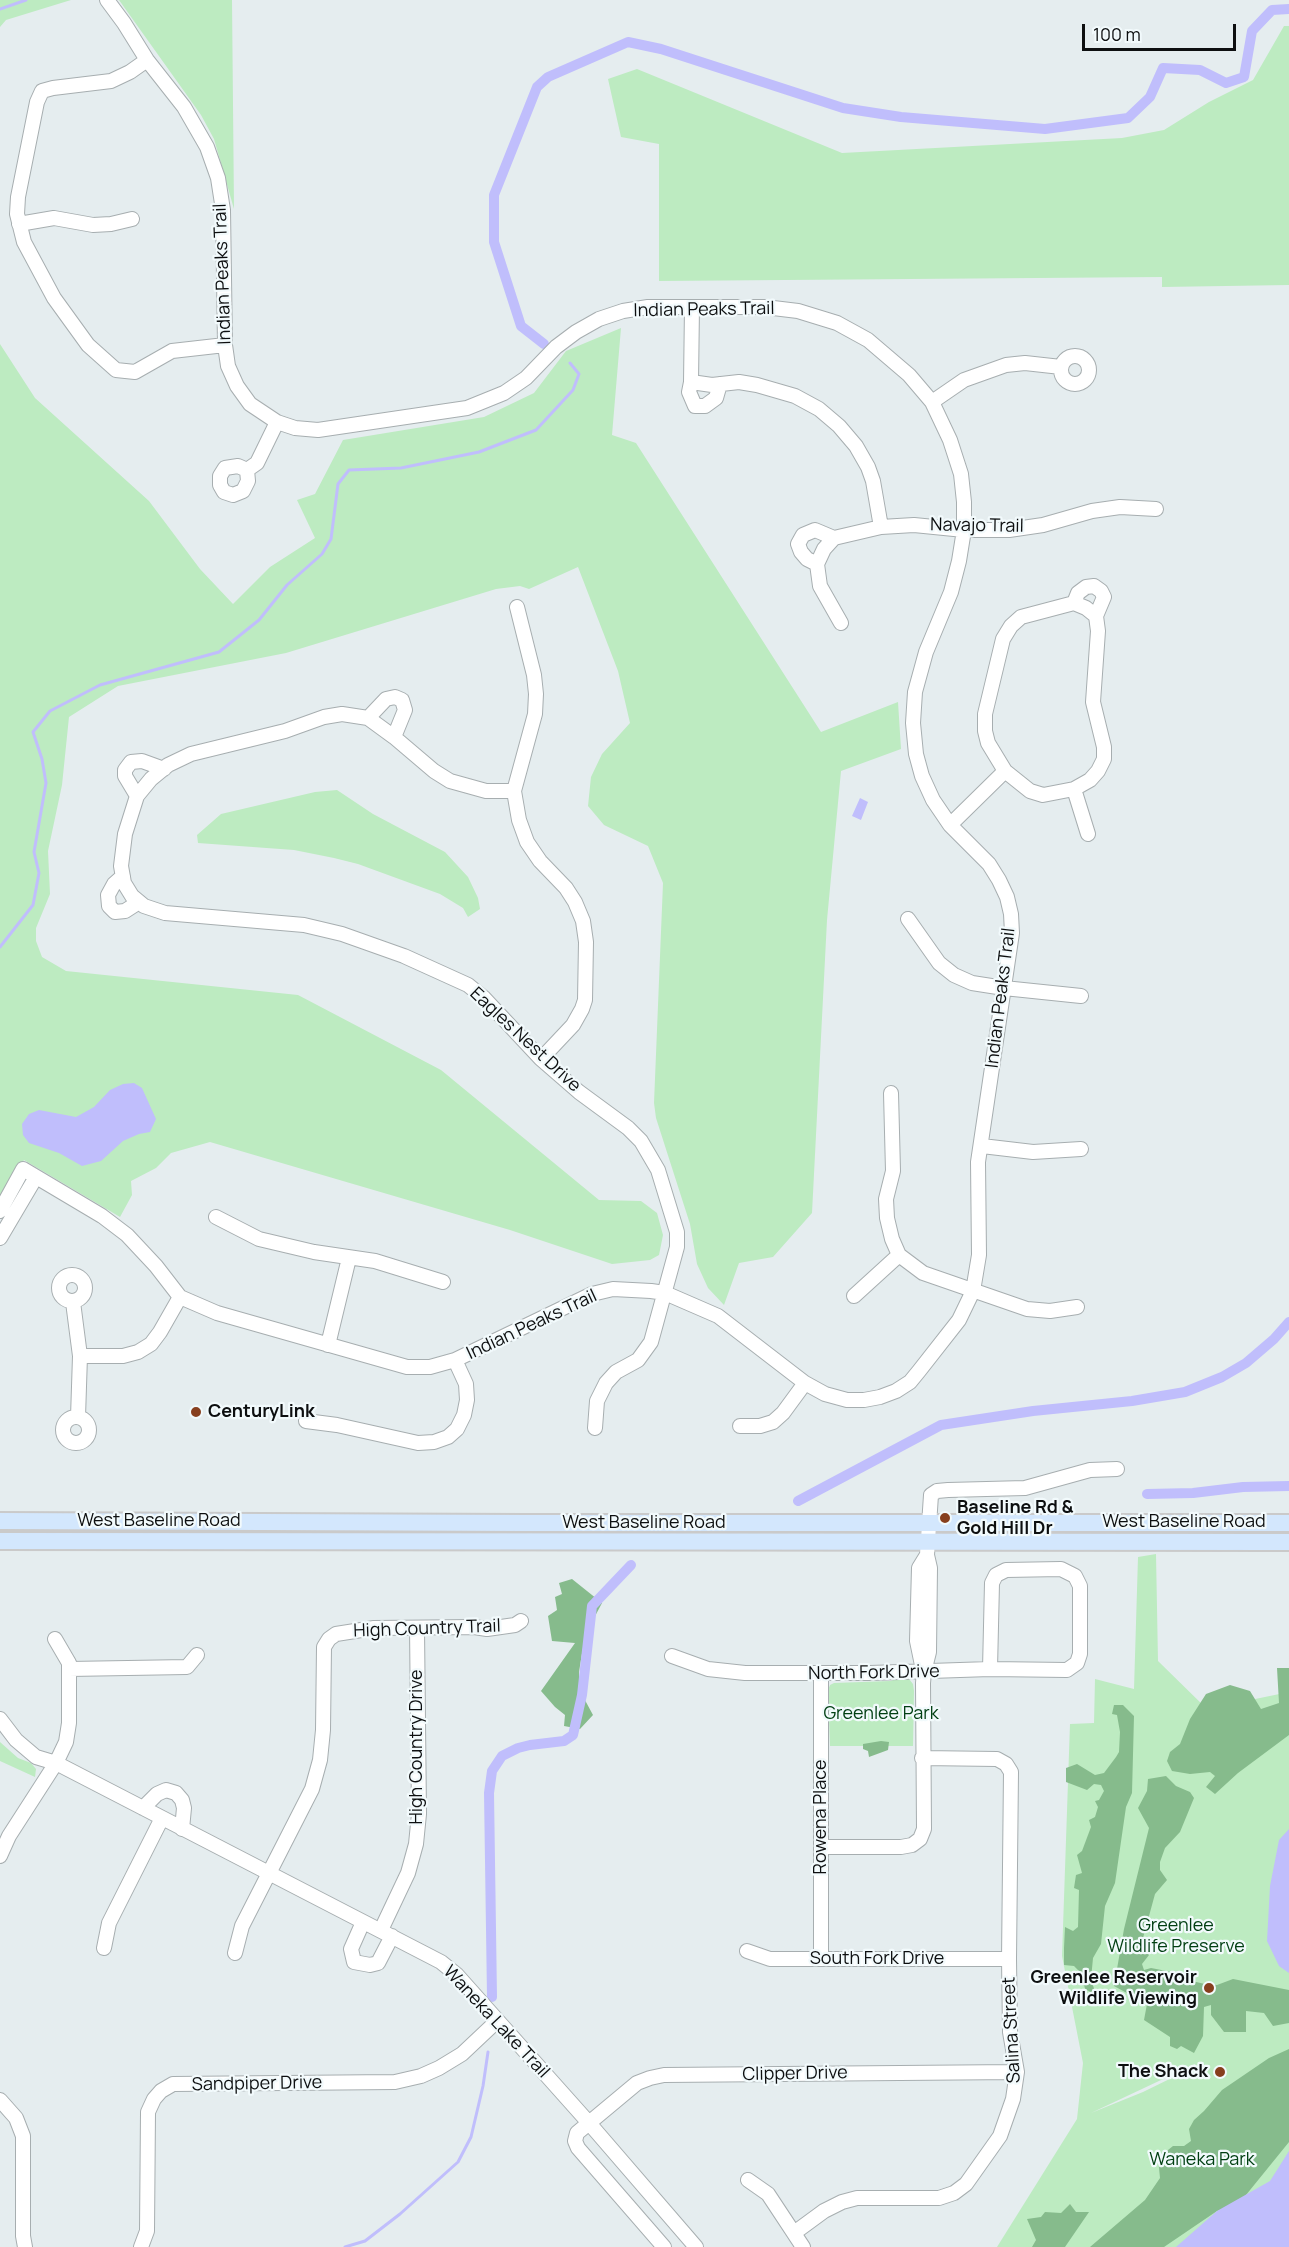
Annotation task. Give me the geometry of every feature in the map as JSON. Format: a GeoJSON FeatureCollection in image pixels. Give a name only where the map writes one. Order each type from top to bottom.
{"type":"FeatureCollection","features":[{"type":"Feature","properties":{"kind":"main road","name":"West Baseline Road"},"geometry":{"type":"LineString","coordinates":[[0,1521],[1289,1522]]}},
{"type":"Feature","properties":{"kind":"main road","name":"West Baseline Road"},"geometry":{"type":"LineString","coordinates":[[0,1541],[927,1549],[1289,1542]]}},
{"type":"Feature","properties":{"kind":"street","name":"Indian Peaks Trail"},"geometry":{"type":"LineString","coordinates":[[107,0],[147,60],[193,120],[207,147],[218,178],[224,210],[225,345],[228,366],[237,386],[250,404],[278,422],[295,428],[318,430],[467,408],[504,393],[526,378],[567,338],[599,319],[623,311],[648,307],[765,307],[798,311],[837,323],[868,340],[909,375],[932,402],[950,440],[961,474],[964,502],[964,530],[951,592],[918,676],[913,723],[916,754],[922,776],[933,800],[950,825],[988,864],[999,880],[1007,897],[1011,915],[1012,933],[978,1162],[980,1255],[973,1291],[959,1320],[946,1337],[910,1382],[896,1391],[872,1398],[847,1400],[825,1394],[805,1383],[718,1316],[665,1293],[613,1289],[592,1294],[455,1360],[430,1366],[407,1367],[217,1313],[180,1298]]}},
{"type":"Feature","properties":{"kind":"street"},"geometry":{"type":"LineString","coordinates":[[147,60],[111,81],[53,87],[42,91],[37,102],[18,197],[19,224],[24,242],[54,298],[88,345],[116,370],[135,372],[172,351],[225,345]]}},
{"type":"Feature","properties":{"kind":"street"},"geometry":{"type":"LineString","coordinates":[[19,224],[54,218],[93,225],[132,219]]}},
{"type":"Feature","properties":{"kind":"street"},"geometry":{"type":"LineString","coordinates":[[692,307],[689,392],[695,406],[705,406],[716,398],[720,384]]}},
{"type":"Feature","properties":{"kind":"street"},"geometry":{"type":"LineString","coordinates":[[932,402],[964,380],[1006,365],[1025,363],[1061,367]]}},
{"type":"Feature","properties":{"kind":"street"},"geometry":{"type":"LineString","coordinates":[[691,382],[720,384],[739,382],[786,392],[819,409],[839,426],[856,446],[868,467],[873,480],[881,527]]}},
{"type":"Feature","properties":{"kind":"street"},"geometry":{"type":"LineString","coordinates":[[247,470],[256,464],[278,422]]}},
{"type":"Feature","properties":{"kind":"street","name":"Navajo Trail"},"geometry":{"type":"LineString","coordinates":[[841,623],[820,586],[817,564],[807,559],[798,543],[803,535],[815,530],[834,538],[881,527],[914,525],[964,530],[1009,530],[1043,525],[1092,511],[1120,507],[1155,509]]}},
{"type":"Feature","properties":{"kind":"street"},"geometry":{"type":"LineString","coordinates":[[817,564],[824,549],[834,538]]}},
{"type":"Feature","properties":{"kind":"street"},"geometry":{"type":"LineString","coordinates":[[1074,603],[1078,593],[1086,586],[1094,586],[1101,591],[1104,597],[1096,616],[1098,631],[1093,702],[1104,747],[1104,759],[1090,780],[1074,789],[1043,795],[1030,791],[1005,771],[988,743],[985,731],[986,714],[1003,639],[1011,626],[1022,617],[1074,603],[1086,608],[1096,616]]}},
{"type":"Feature","properties":{"kind":"street"},"geometry":{"type":"LineString","coordinates":[[517,607],[534,675],[536,694],[535,714],[514,791],[519,820],[527,842],[540,861],[566,888],[574,902],[583,921],[586,942],[585,1000],[582,1009],[573,1025],[541,1059]]}},
{"type":"Feature","properties":{"kind":"street"},"geometry":{"type":"LineString","coordinates":[[368,718],[386,699],[395,697],[402,700],[405,711],[394,737]]}},
{"type":"Feature","properties":{"kind":"street"},"geometry":{"type":"LineString","coordinates":[[123,876],[114,884],[108,895],[109,906],[115,912],[125,911],[139,902],[124,883],[123,876],[121,866],[125,834],[137,796],[151,779],[191,754],[285,731],[324,717],[342,714],[368,718],[434,771],[450,781],[486,791],[514,791]]}},
{"type":"Feature","properties":{"kind":"street"},"geometry":{"type":"LineString","coordinates":[[137,796],[125,776],[125,770],[131,762],[142,761],[164,769]]}},
{"type":"Feature","properties":{"kind":"street"},"geometry":{"type":"LineString","coordinates":[[950,825],[1005,771]]}},
{"type":"Feature","properties":{"kind":"street"},"geometry":{"type":"LineString","coordinates":[[1074,789],[1088,834]]}},
{"type":"Feature","properties":{"kind":"street","name":"Eagles Nest Drive"},"geometry":{"type":"LineString","coordinates":[[139,902],[165,913],[304,925],[342,934],[404,956],[468,985],[484,998],[541,1059],[579,1092],[628,1128],[647,1149],[658,1170],[677,1232],[677,1247],[651,1342],[638,1360],[616,1372],[606,1383],[597,1401],[595,1428]]}},
{"type":"Feature","properties":{"kind":"street"},"geometry":{"type":"LineString","coordinates":[[908,920],[932,956],[954,975],[972,983],[1081,996]]}},
{"type":"Feature","properties":{"kind":"street"},"geometry":{"type":"LineString","coordinates":[[891,1093],[893,1171],[886,1199],[887,1218],[899,1255],[923,1273],[1027,1308],[1050,1311],[1077,1307]]}},
{"type":"Feature","properties":{"kind":"street"},"geometry":{"type":"LineString","coordinates":[[982,1146],[1033,1152],[1082,1149]]}},
{"type":"Feature","properties":{"kind":"street"},"geometry":{"type":"LineString","coordinates":[[0,1211],[23,1169],[102,1216],[127,1235],[156,1266],[180,1298],[156,1338],[138,1352],[123,1356],[80,1356]]}},
{"type":"Feature","properties":{"kind":"street"},"geometry":{"type":"LineString","coordinates":[[0,1239],[36,1177]]}},
{"type":"Feature","properties":{"kind":"street"},"geometry":{"type":"LineString","coordinates":[[216,1217],[259,1239],[314,1252],[375,1261],[443,1282]]}},
{"type":"Feature","properties":{"kind":"street"},"geometry":{"type":"LineString","coordinates":[[854,1296],[899,1255]]}},
{"type":"Feature","properties":{"kind":"street"},"geometry":{"type":"LineString","coordinates":[[328,1345],[349,1258]]}},
{"type":"Feature","properties":{"kind":"street"},"geometry":{"type":"LineString","coordinates":[[73,1302],[80,1356],[78,1417]]}},
{"type":"Feature","properties":{"kind":"street"},"geometry":{"type":"LineString","coordinates":[[306,1421],[337,1425],[418,1443],[434,1442],[448,1437],[457,1429],[464,1415],[467,1400],[466,1384],[455,1360]]}},
{"type":"Feature","properties":{"kind":"street"},"geometry":{"type":"LineString","coordinates":[[740,1426],[760,1426],[772,1422],[783,1413],[805,1383]]}},
{"type":"Feature","properties":{"kind":"street"},"geometry":{"type":"LineString","coordinates":[[821,1847],[901,1847],[912,1845],[920,1839],[924,1829],[922,1758],[924,1672],[929,1652],[930,1568],[927,1549],[931,1496],[937,1491],[1025,1488],[1090,1470],[1116,1469]]}},
{"type":"Feature","properties":{"kind":"street","name":"North Fork Drive"},"geometry":{"type":"LineString","coordinates":[[672,1656],[708,1669],[732,1672],[821,1674],[1067,1670],[1077,1663],[1080,1654],[1080,1586],[1076,1576],[1061,1569],[1006,1570],[999,1573],[992,1583],[990,1670]]}},
{"type":"Feature","properties":{"kind":"street","name":"High Country Trail"},"geometry":{"type":"LineString","coordinates":[[235,1953],[242,1926],[312,1789],[320,1760],[323,1730],[324,1647],[329,1639],[336,1634],[374,1628],[474,1627],[487,1629],[515,1625],[521,1621]]}},
{"type":"Feature","properties":{"kind":"street","name":"High Country Drive"},"geometry":{"type":"LineString","coordinates":[[386,1933],[408,1873],[416,1844],[420,1814],[417,1628]]}},
{"type":"Feature","properties":{"kind":"street"},"geometry":{"type":"LineString","coordinates":[[0,1856],[4,1833],[56,1763],[66,1742],[69,1722],[69,1663],[55,1639]]}},
{"type":"Feature","properties":{"kind":"street"},"geometry":{"type":"LineString","coordinates":[[69,1669],[187,1667],[197,1655]]}},
{"type":"Feature","properties":{"kind":"street","name":"Rowena Place"},"geometry":{"type":"LineString","coordinates":[[821,1674],[821,1959]]}},
{"type":"Feature","properties":{"kind":"street","name":"Waneka Lake Trail"},"geometry":{"type":"LineString","coordinates":[[0,1719],[16,1740],[36,1757],[56,1763],[441,1962],[457,1975],[696,2247]]}},
{"type":"Feature","properties":{"kind":"street","name":"Salina Street"},"geometry":{"type":"LineString","coordinates":[[794,2233],[824,2211],[857,2198],[939,2198],[954,2193],[966,2184],[1000,2136],[1013,2099],[1017,2072],[1010,2032],[1011,1772],[1006,1764],[996,1759],[922,1758]]}},
{"type":"Feature","properties":{"kind":"street"},"geometry":{"type":"LineString","coordinates":[[143,1808],[157,1794],[166,1790],[176,1793],[182,1800],[184,1808],[182,1829]]}},
{"type":"Feature","properties":{"kind":"street"},"geometry":{"type":"LineString","coordinates":[[104,1948],[109,1923],[162,1818]]}},
{"type":"Feature","properties":{"kind":"street"},"geometry":{"type":"LineString","coordinates":[[363,1922],[351,1948],[354,1962],[370,1965],[378,1963],[386,1933]]}},
{"type":"Feature","properties":{"kind":"street","name":"South Fork Drive"},"geometry":{"type":"LineString","coordinates":[[747,1951],[770,1959],[1009,1959]]}},
{"type":"Feature","properties":{"kind":"street","name":"Sandpiper Drive"},"geometry":{"type":"LineString","coordinates":[[141,2247],[147,2231],[148,2112],[161,2091],[173,2084],[395,2082],[421,2076],[439,2068],[462,2054],[497,2021]]}},
{"type":"Feature","properties":{"kind":"street","name":"Clipper Drive"},"geometry":{"type":"LineString","coordinates":[[589,2123],[637,2084],[664,2075],[1017,2072]]}},
{"type":"Feature","properties":{"kind":"street"},"geometry":{"type":"LineString","coordinates":[[0,2100],[16,2118],[23,2136],[23,2236],[26,2247]]}},
{"type":"Feature","properties":{"kind":"street"},"geometry":{"type":"LineString","coordinates":[[589,2123],[577,2133],[575,2141],[578,2148],[664,2247]]}},
{"type":"Feature","properties":{"kind":"street"},"geometry":{"type":"LineString","coordinates":[[748,2180],[768,2194],[803,2247]]}},
{"type":"Feature","properties":{"kind":"green space"},"geometry":{"type":"Polygon","coordinates":[[[0,0],[71,0],[6,20],[0,27],[0,0]]]}},
{"type":"Feature","properties":{"kind":"green space"},"geometry":{"type":"Polygon","coordinates":[[[119,0],[232,0],[234,209],[214,139],[201,115],[119,0]]]}},
{"type":"Feature","properties":{"kind":"green space"},"geometry":{"type":"Polygon","coordinates":[[[1284,26],[1289,26],[1289,285],[1162,287],[1162,277],[659,281],[659,144],[621,137],[608,79],[637,69],[842,153],[1122,138],[1164,130],[1209,102],[1253,80],[1284,26]]]}},
{"type":"Feature","properties":{"kind":"green space"},"geometry":{"type":"Polygon","coordinates":[[[621,328],[612,435],[636,443],[821,732],[898,702],[901,749],[841,771],[827,920],[812,1213],[773,1257],[739,1263],[724,1305],[708,1288],[697,1264],[690,1224],[656,1118],[654,1103],[663,883],[648,846],[604,825],[588,806],[591,777],[602,754],[630,723],[618,671],[578,567],[529,589],[520,586],[496,589],[286,653],[118,686],[69,717],[62,785],[48,851],[50,894],[36,928],[36,941],[42,957],[66,971],[298,995],[441,1070],[599,1200],[641,1201],[657,1213],[663,1235],[659,1255],[650,1260],[612,1264],[510,1230],[210,1142],[171,1153],[156,1168],[131,1181],[132,1195],[120,1217],[24,1160],[0,1202],[0,344],[35,398],[149,501],[200,569],[233,604],[270,567],[315,538],[297,500],[315,494],[343,440],[484,417],[534,393],[566,351],[621,328]]]}},
{"type":"Feature","properties":{"kind":"green space"},"geometry":{"type":"Polygon","coordinates":[[[337,790],[373,814],[445,852],[468,877],[478,898],[480,909],[468,917],[463,908],[440,894],[358,864],[334,858],[294,850],[198,843],[197,835],[221,814],[315,792],[337,790]]]}},
{"type":"Feature","properties":{"kind":"green space","name":"Greenlee Wildlife Preserve"},"geometry":{"type":"Polygon","coordinates":[[[1156,1554],[1158,1661],[1207,1709],[1289,1692],[1289,2247],[997,2247],[1077,2119],[1083,2063],[1062,1956],[1070,1724],[1094,1723],[1095,1679],[1134,1689],[1138,1557],[1156,1554]],[[1195,2064],[1091,2113],[1143,2092],[1196,2066],[1195,2064]]]}},
{"type":"Feature","properties":{"kind":"green space"},"geometry":{"type":"Polygon","coordinates":[[[572,1579],[602,1603],[585,1635],[579,1672],[579,1689],[593,1715],[580,1729],[564,1726],[565,1715],[541,1691],[575,1643],[552,1641],[548,1616],[557,1610],[555,1597],[562,1594],[559,1583],[572,1579]]]}},
{"type":"Feature","properties":{"kind":"green space"},"geometry":{"type":"Polygon","coordinates":[[[1277,1668],[1289,1668],[1289,1735],[1238,1773],[1215,1794],[1206,1787],[1215,1776],[1210,1772],[1190,1774],[1172,1771],[1167,1761],[1170,1752],[1180,1744],[1190,1719],[1206,1694],[1230,1685],[1250,1691],[1261,1709],[1279,1703],[1277,1668]]]}},
{"type":"Feature","properties":{"kind":"green space","name":"Greenlee Park"},"geometry":{"type":"Polygon","coordinates":[[[900,1678],[909,1679],[913,1684],[913,1746],[830,1746],[828,1690],[830,1685],[890,1681],[900,1678]]]}},
{"type":"Feature","properties":{"kind":"green space"},"geometry":{"type":"Polygon","coordinates":[[[1114,1705],[1123,1705],[1134,1716],[1132,1793],[1126,1807],[1115,1883],[1105,1906],[1101,1944],[1093,1958],[1091,1979],[1096,1995],[1085,1989],[1083,1980],[1079,1979],[1079,1971],[1074,1966],[1064,1965],[1064,1948],[1065,1927],[1073,1931],[1078,1927],[1079,1890],[1074,1888],[1076,1875],[1082,1873],[1077,1855],[1082,1851],[1091,1827],[1089,1820],[1095,1817],[1098,1807],[1095,1801],[1099,1800],[1104,1791],[1101,1785],[1094,1784],[1087,1790],[1066,1782],[1066,1768],[1077,1764],[1095,1775],[1104,1773],[1119,1752],[1120,1732],[1117,1715],[1112,1714],[1114,1705]]]}},
{"type":"Feature","properties":{"kind":"green space"},"geometry":{"type":"Polygon","coordinates":[[[0,1742],[18,1758],[31,1763],[36,1769],[35,1777],[0,1761],[0,1742]]]}},
{"type":"Feature","properties":{"kind":"green space"},"geometry":{"type":"Polygon","coordinates":[[[889,1742],[888,1750],[869,1757],[868,1751],[863,1749],[863,1744],[889,1742]]]}},
{"type":"Feature","properties":{"kind":"green space"},"geometry":{"type":"Polygon","coordinates":[[[1166,1776],[1176,1786],[1190,1792],[1194,1798],[1180,1832],[1165,1848],[1160,1862],[1160,1870],[1167,1880],[1155,1894],[1143,1938],[1149,1955],[1142,1964],[1144,1970],[1151,1968],[1177,1973],[1183,1979],[1205,1984],[1217,1985],[1233,1979],[1289,1990],[1289,2023],[1273,2026],[1264,2013],[1246,2011],[1246,2032],[1224,2032],[1211,2015],[1211,2005],[1204,2007],[1203,2036],[1194,2053],[1181,2046],[1177,2049],[1170,2046],[1170,2037],[1144,2020],[1147,2004],[1114,1986],[1124,1929],[1149,1828],[1138,1808],[1147,1791],[1148,1779],[1166,1776]]]}},
{"type":"Feature","properties":{"kind":"green space","name":"Waneka Park"},"geometry":{"type":"Polygon","coordinates":[[[1289,2049],[1289,2142],[1246,2195],[1244,2202],[1217,2211],[1164,2247],[1090,2247],[1145,2200],[1160,2178],[1158,2158],[1173,2146],[1184,2146],[1191,2141],[1189,2129],[1194,2120],[1222,2090],[1269,2058],[1289,2049]]]}},
{"type":"Feature","properties":{"kind":"green space"},"geometry":{"type":"Polygon","coordinates":[[[1070,2204],[1076,2212],[1089,2212],[1065,2247],[1032,2247],[1036,2240],[1027,2219],[1041,2217],[1045,2212],[1061,2213],[1070,2204]]]}},
{"type":"Feature","properties":{"kind":"water"},"geometry":{"type":"Polygon","coordinates":[[[860,798],[868,802],[861,820],[852,816],[860,798]]]}},
{"type":"Feature","properties":{"kind":"water"},"geometry":{"type":"Polygon","coordinates":[[[134,1083],[142,1088],[156,1119],[150,1132],[123,1141],[101,1161],[82,1166],[59,1153],[29,1143],[23,1135],[22,1124],[29,1114],[39,1110],[76,1117],[94,1107],[110,1090],[123,1084],[134,1083]]]}},
{"type":"Feature","properties":{"kind":"water"},"geometry":{"type":"Polygon","coordinates":[[[1289,1829],[1289,1973],[1279,1966],[1267,1941],[1270,1886],[1279,1840],[1289,1829]]]}},
{"type":"Feature","properties":{"kind":"water"},"geometry":{"type":"Polygon","coordinates":[[[1289,2151],[1289,2247],[1176,2247],[1217,2211],[1270,2181],[1289,2151]]]}},
{"type":"Feature","properties":{"kind":"waterway"},"geometry":{"type":"LineString","coordinates":[[0,9],[26,0]]}},
{"type":"Feature","properties":{"kind":"waterway"},"geometry":{"type":"LineString","coordinates":[[544,344],[521,326],[494,242],[494,195],[537,87],[548,77],[628,42],[661,49],[843,108],[901,117],[1045,129],[1128,118],[1150,97],[1163,68],[1200,70],[1226,83],[1244,77],[1252,31],[1272,10],[1289,9]]}},
{"type":"Feature","properties":{"kind":"waterway"},"geometry":{"type":"LineString","coordinates":[[0,947],[33,905],[39,873],[34,852],[46,783],[42,759],[33,732],[50,711],[100,685],[219,652],[259,620],[287,585],[322,554],[331,539],[338,484],[349,470],[401,468],[479,452],[536,430],[573,390],[579,374],[570,363]]}},
{"type":"Feature","properties":{"kind":"waterway"},"geometry":{"type":"LineString","coordinates":[[798,1501],[941,1425],[1033,1411],[1132,1401],[1185,1392],[1222,1377],[1246,1363],[1274,1339],[1289,1322]]}},
{"type":"Feature","properties":{"kind":"waterway"},"geometry":{"type":"LineString","coordinates":[[1147,1494],[1289,1486]]}},
{"type":"Feature","properties":{"kind":"waterway"},"geometry":{"type":"LineString","coordinates":[[492,1997],[489,1793],[492,1771],[502,1756],[518,1748],[564,1741],[573,1735],[582,1695],[592,1606],[631,1565]]}},
{"type":"Feature","properties":{"kind":"waterway"},"geometry":{"type":"LineString","coordinates":[[345,2247],[365,2241],[400,2214],[458,2162],[471,2137],[488,2052]]}},
{"type":"Feature","properties":{"kind":"place","name":"CenturyLink"},"geometry":{"type":"Point","coordinates":[196,1412]}},
{"type":"Feature","properties":{"kind":"place","name":"Baseline Rd & Gold Hill Dr"},"geometry":{"type":"Point","coordinates":[945,1518]}},
{"type":"Feature","properties":{"kind":"place","name":"Greenlee Reservoir Wildlife Viewing"},"geometry":{"type":"Point","coordinates":[1209,1988]}},
{"type":"Feature","properties":{"kind":"place","name":"The Shack"},"geometry":{"type":"Point","coordinates":[1220,2072]}}]}
